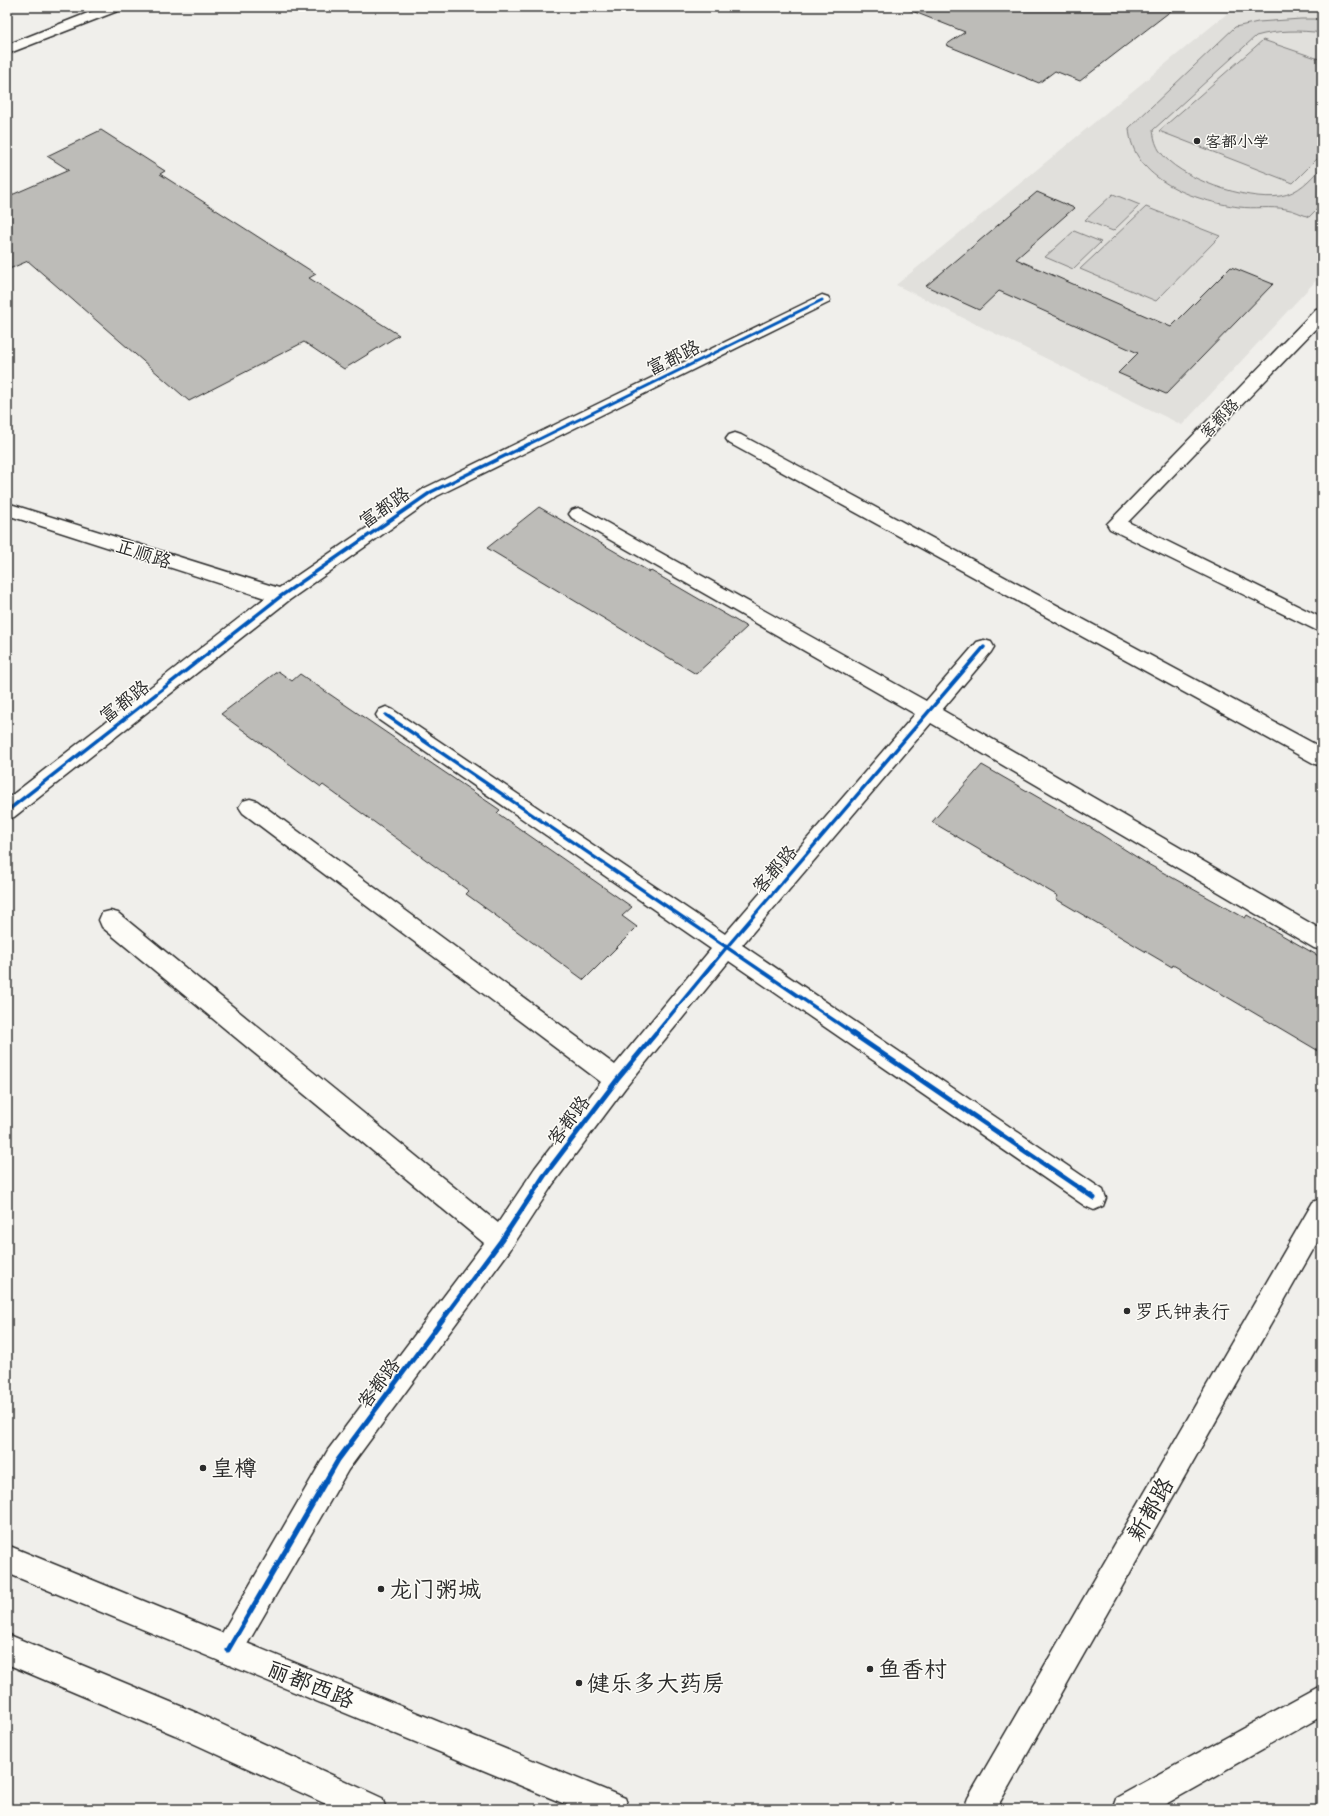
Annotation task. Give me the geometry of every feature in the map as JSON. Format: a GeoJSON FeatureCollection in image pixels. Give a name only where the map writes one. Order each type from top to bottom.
{"type":"FeatureCollection","features":[{"type":"Feature","properties":{"kind":"street"},"geometry":{"type":"LineString","coordinates":[[7,50],[115,7]]}},
{"type":"Feature","properties":{"kind":"street","name":"富都路"},"geometry":{"type":"LineString","coordinates":[[7,810],[281,596],[431,492],[822,300]]}},
{"type":"Feature","properties":{"kind":"street","name":"客都路"},"geometry":{"type":"LineString","coordinates":[[1322,313],[1116,524],[1322,626]]}},
{"type":"Feature","properties":{"kind":"street"},"geometry":{"type":"LineString","coordinates":[[736,439],[1322,758]]}},
{"type":"Feature","properties":{"kind":"street","name":"正顺路"},"geometry":{"type":"LineString","coordinates":[[7,509],[281,596]]}},
{"type":"Feature","properties":{"kind":"street"},"geometry":{"type":"LineString","coordinates":[[578,514],[928,712],[1322,942]]}},
{"type":"Feature","properties":{"kind":"street","name":"客都路"},"geometry":{"type":"LineString","coordinates":[[228,1650],[338,1460],[502,1241],[544,1176],[617,1080],[726,948],[984,646]]}},
{"type":"Feature","properties":{"kind":"street"},"geometry":{"type":"LineString","coordinates":[[386,715],[1094,1198]]}},
{"type":"Feature","properties":{"kind":"street"},"geometry":{"type":"LineString","coordinates":[[250,807],[617,1080]]}},
{"type":"Feature","properties":{"kind":"street"},"geometry":{"type":"LineString","coordinates":[[110,920],[502,1241]]}},
{"type":"Feature","properties":{"kind":"street","name":"新都路"},"geometry":{"type":"LineString","coordinates":[[979,1809],[1322,1210]]}},
{"type":"Feature","properties":{"kind":"street","name":"丽都西路"},"geometry":{"type":"LineString","coordinates":[[7,1559],[614,1809]]}},
{"type":"Feature","properties":{"kind":"street"},"geometry":{"type":"LineString","coordinates":[[7,1649],[186,1724],[371,1809]]}},
{"type":"Feature","properties":{"kind":"street"},"geometry":{"type":"LineString","coordinates":[[1127,1809],[1322,1700]]}},
{"type":"Feature","properties":{"kind":"shaded area","name":"客都小学"},"geometry":{"type":"Polygon","coordinates":[[[1235,7],[1322,7],[1322,274],[1182,425],[896,285],[1235,7]]]}},
{"type":"Feature","properties":{"kind":"shaded area"},"geometry":{"type":"Polygon","coordinates":[[[1322,19],[1322,33],[1289,31],[1256,36],[1153,130],[1159,150],[1168,161],[1181,170],[1214,186],[1250,195],[1266,197],[1280,196],[1293,192],[1308,181],[1322,167],[1322,204],[1309,217],[1291,210],[1280,208],[1245,208],[1222,204],[1186,193],[1169,185],[1154,174],[1141,161],[1133,146],[1129,128],[1235,27],[1258,22],[1322,19]]]}},
{"type":"Feature","properties":{"kind":"shaded area"},"geometry":{"type":"Polygon","coordinates":[[[1263,40],[1322,60],[1322,154],[1293,183],[1159,131],[1263,40]]]}},
{"type":"Feature","properties":{"kind":"shaded area"},"geometry":{"type":"Polygon","coordinates":[[[1113,194],[1140,205],[1113,231],[1085,220],[1113,194]]]}},
{"type":"Feature","properties":{"kind":"shaded area"},"geometry":{"type":"Polygon","coordinates":[[[1146,207],[1220,236],[1156,301],[1080,269],[1146,207]]]}},
{"type":"Feature","properties":{"kind":"shaded area"},"geometry":{"type":"Polygon","coordinates":[[[1074,231],[1101,242],[1073,269],[1045,257],[1074,231]]]}},
{"type":"Feature","properties":{"kind":"building"},"geometry":{"type":"Polygon","coordinates":[[[908,7],[1176,7],[1080,81],[1055,71],[1039,83],[946,45],[965,32],[907,9],[908,7]]]}},
{"type":"Feature","properties":{"kind":"building"},"geometry":{"type":"Polygon","coordinates":[[[101,130],[165,171],[160,174],[316,274],[309,278],[399,335],[344,369],[304,342],[189,401],[28,261],[7,270],[7,197],[69,170],[47,156],[101,130]]]}},
{"type":"Feature","properties":{"kind":"building"},"geometry":{"type":"Polygon","coordinates":[[[1037,192],[1074,208],[1016,259],[1171,327],[1231,267],[1273,284],[1166,394],[1118,373],[1138,353],[999,291],[979,310],[926,286],[1037,192]]]}},
{"type":"Feature","properties":{"kind":"building"},"geometry":{"type":"Polygon","coordinates":[[[539,507],[747,627],[696,674],[487,548],[539,507]]]}},
{"type":"Feature","properties":{"kind":"building"},"geometry":{"type":"Polygon","coordinates":[[[278,671],[292,681],[300,674],[500,810],[497,813],[632,907],[622,916],[637,927],[584,980],[466,894],[469,891],[323,785],[321,787],[221,714],[278,671]]]}},
{"type":"Feature","properties":{"kind":"building"},"geometry":{"type":"Polygon","coordinates":[[[982,765],[1088,826],[1146,863],[1245,918],[1247,915],[1322,958],[1322,1053],[1173,965],[1172,967],[1056,899],[1058,896],[932,822],[982,765]]]}},
{"type":"Feature","properties":{"kind":"cycle path"},"geometry":{"type":"LineString","coordinates":[[7,811],[281,596],[431,492],[822,300]]}},
{"type":"Feature","properties":{"kind":"cycle path"},"geometry":{"type":"LineString","coordinates":[[228,1650],[338,1460],[501,1241],[544,1176],[617,1080],[726,948],[984,647]]}},
{"type":"Feature","properties":{"kind":"cycle path"},"geometry":{"type":"LineString","coordinates":[[386,715],[1094,1198]]}},
{"type":"Feature","properties":{"kind":"place","name":"客都小学"},"geometry":{"type":"Point","coordinates":[1197,141]}},
{"type":"Feature","properties":{"kind":"place","name":"罗氏钟表行"},"geometry":{"type":"Point","coordinates":[1127,1311]}},
{"type":"Feature","properties":{"kind":"place","name":"皇樽"},"geometry":{"type":"Point","coordinates":[203,1468]}},
{"type":"Feature","properties":{"kind":"place","name":"龙门粥城"},"geometry":{"type":"Point","coordinates":[381,1589]}},
{"type":"Feature","properties":{"kind":"place","name":"鱼香村"},"geometry":{"type":"Point","coordinates":[870,1669]}},
{"type":"Feature","properties":{"kind":"place","name":"健乐多大药房"},"geometry":{"type":"Point","coordinates":[579,1683]}}]}
